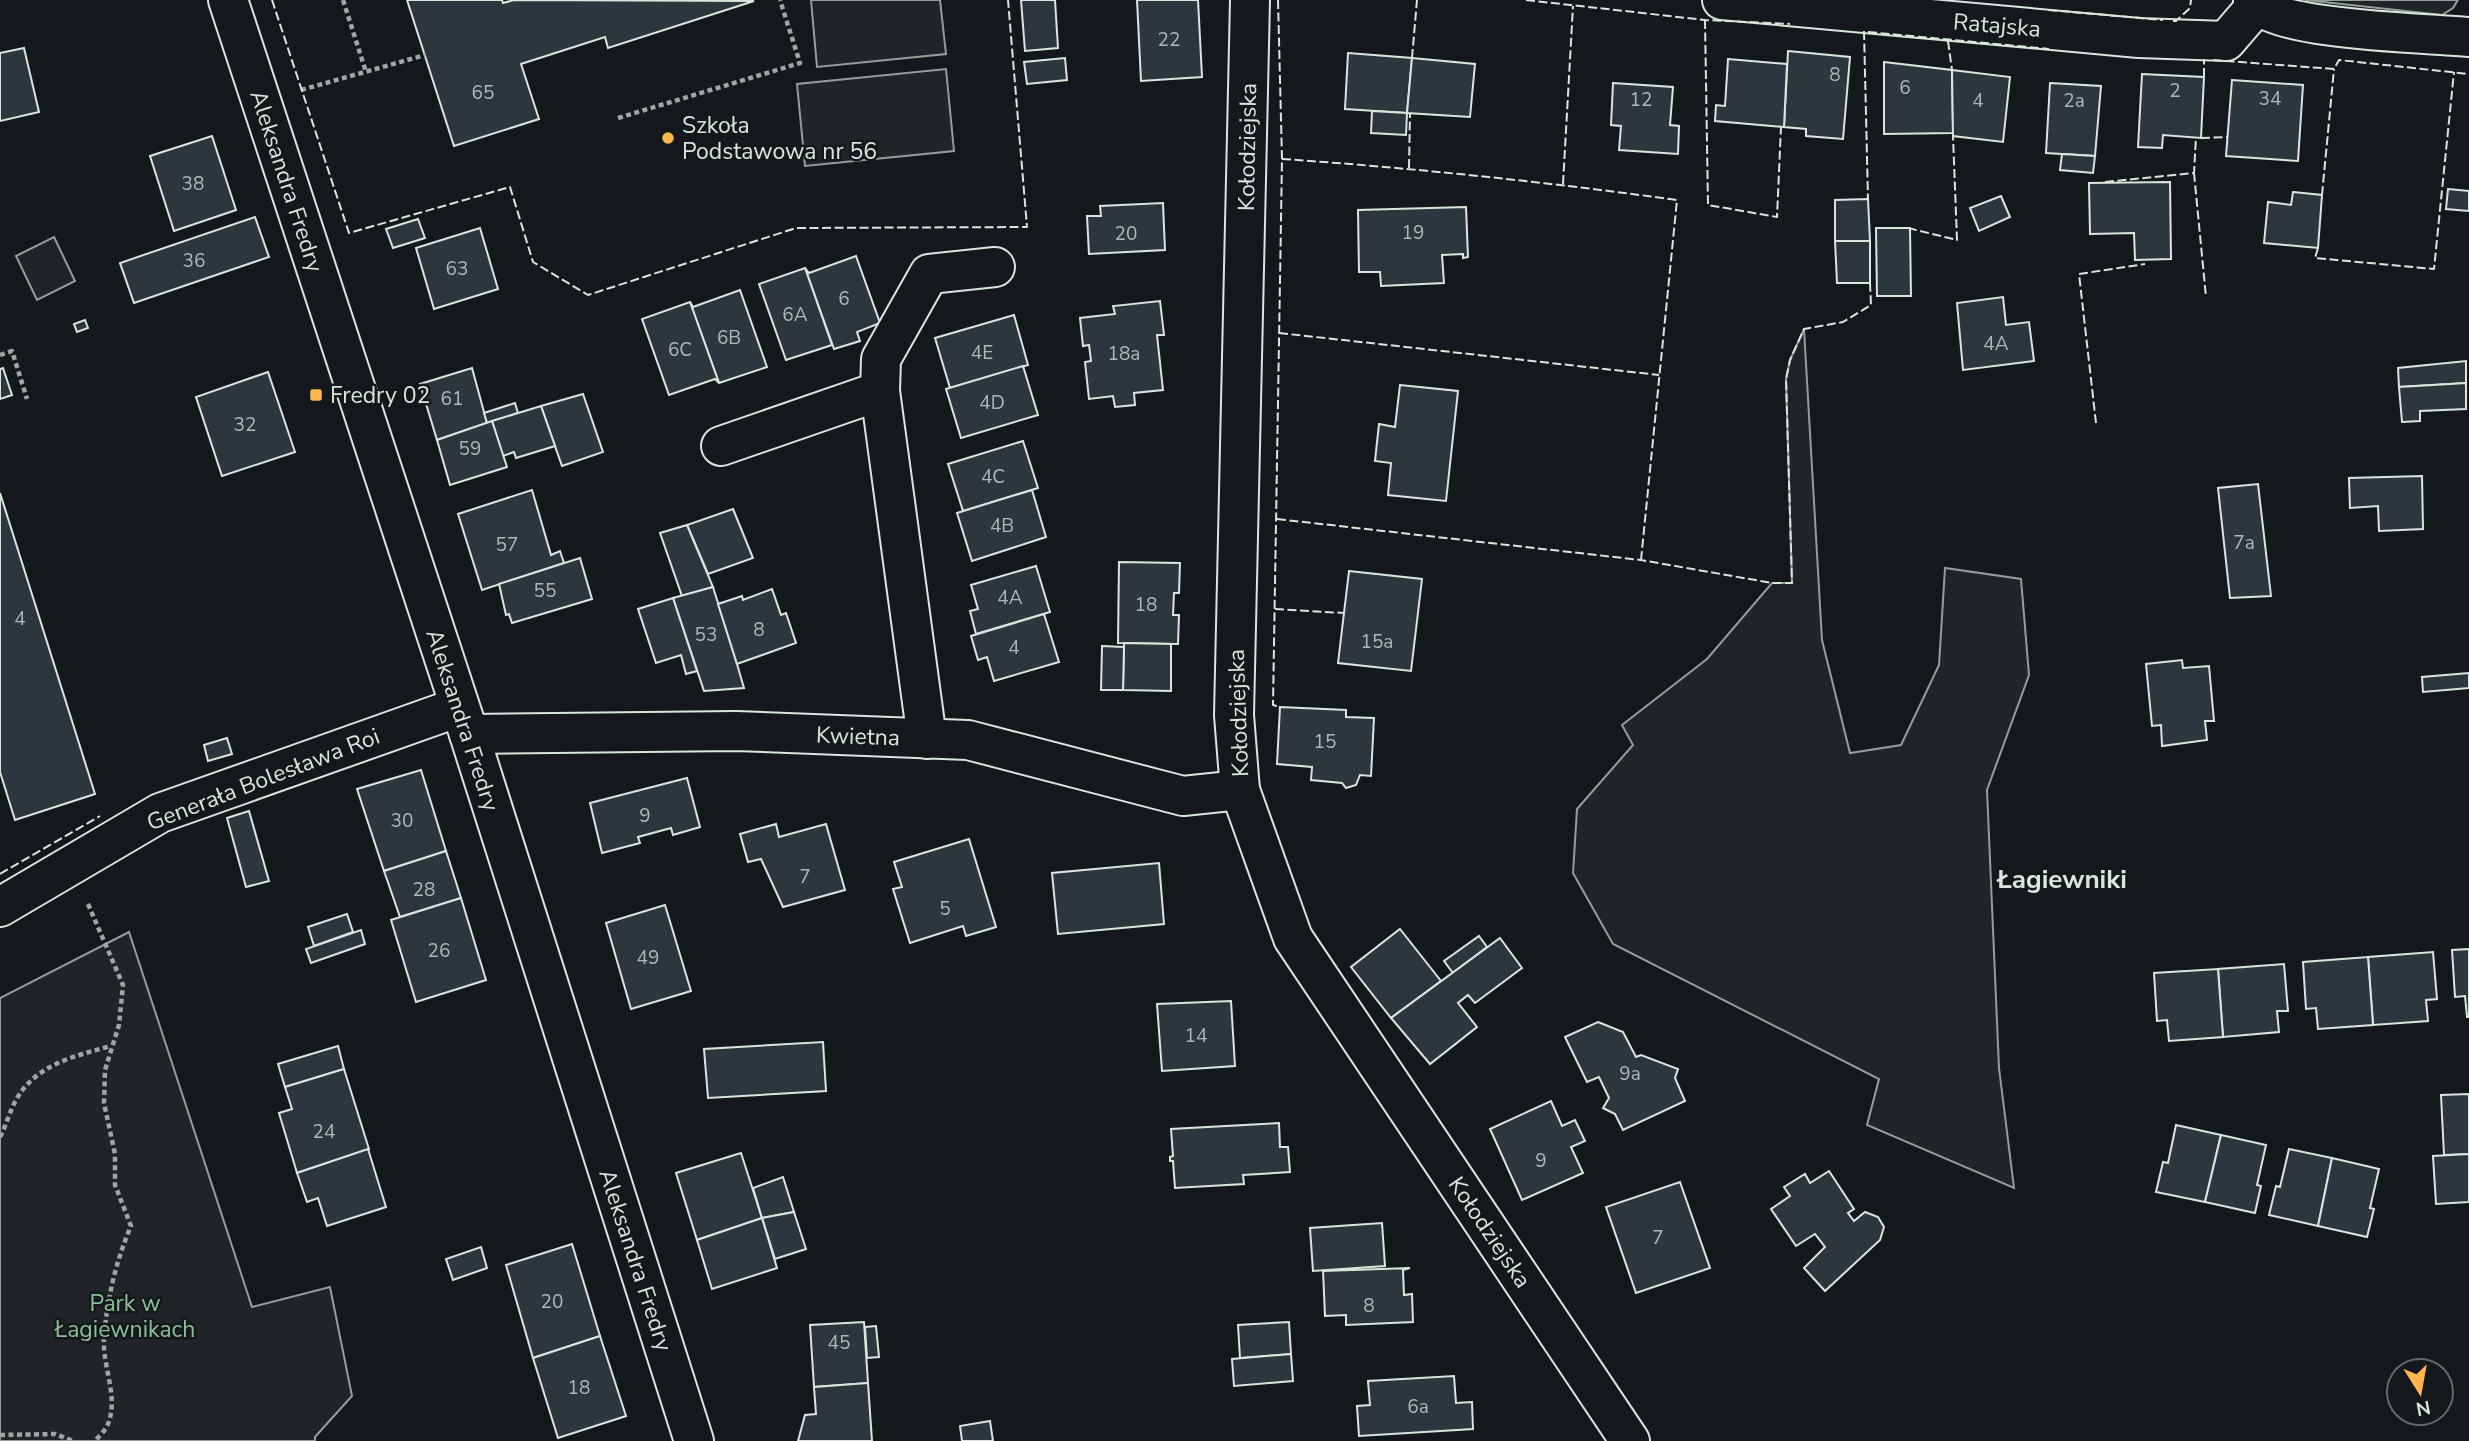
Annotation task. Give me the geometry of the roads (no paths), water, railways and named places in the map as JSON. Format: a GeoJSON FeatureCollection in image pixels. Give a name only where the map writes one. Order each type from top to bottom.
{"type":"FeatureCollection","features":[{"type":"Feature","properties":{"kind":"street","name":"Aleksandra Fredry"},"geometry":{"type":"LineString","coordinates":[[228,0],[464,721],[694,1441]]}},
{"type":"Feature","properties":{"kind":"street","name":"Kołodziejska"},"geometry":{"type":"LineString","coordinates":[[1250,0],[1234,715],[1240,790],[1293,938],[1630,1441]]}},
{"type":"Feature","properties":{"kind":"street","name":"Ratajska"},"geometry":{"type":"LineString","coordinates":[[1722,0],[2139,38],[2226,41],[2255,3]]}},
{"type":"Feature","properties":{"kind":"street"},"geometry":{"type":"LineString","coordinates":[[2255,3],[2275,15],[2307,24],[2469,37]]}},
{"type":"Feature","properties":{"kind":"street"},"geometry":{"type":"LineString","coordinates":[[927,739],[880,391],[881,359],[929,274],[995,267]]}},
{"type":"Feature","properties":{"kind":"street"},"geometry":{"type":"LineString","coordinates":[[720,446],[880,391]]}},
{"type":"Feature","properties":{"kind":"street","name":"Kwietna"},"geometry":{"type":"LineString","coordinates":[[464,721],[968,740],[1183,796],[1240,790]]}},
{"type":"Feature","properties":{"kind":"street","name":"Generała Bolesława Roi"},"geometry":{"type":"LineString","coordinates":[[0,907],[160,813],[464,721]]}},
{"type":"Feature","properties":{"kind":"place","name":"Szkoła Podstawowa nr 56"},"geometry":{"type":"Point","coordinates":[668,138]}},
{"type":"Feature","properties":{"kind":"place","name":"Fredry 02"},"geometry":{"type":"Point","coordinates":[316,395]}},
{"type":"Feature","properties":{"kind":"district","name":"Łagiewniki"},"geometry":{"type":"Point","coordinates":[2062,879]}},
{"type":"Feature","properties":{"kind":"park label","name":"Park w Łagiewnikach"},"geometry":{"type":"Point","coordinates":[125,1316]}}]}
